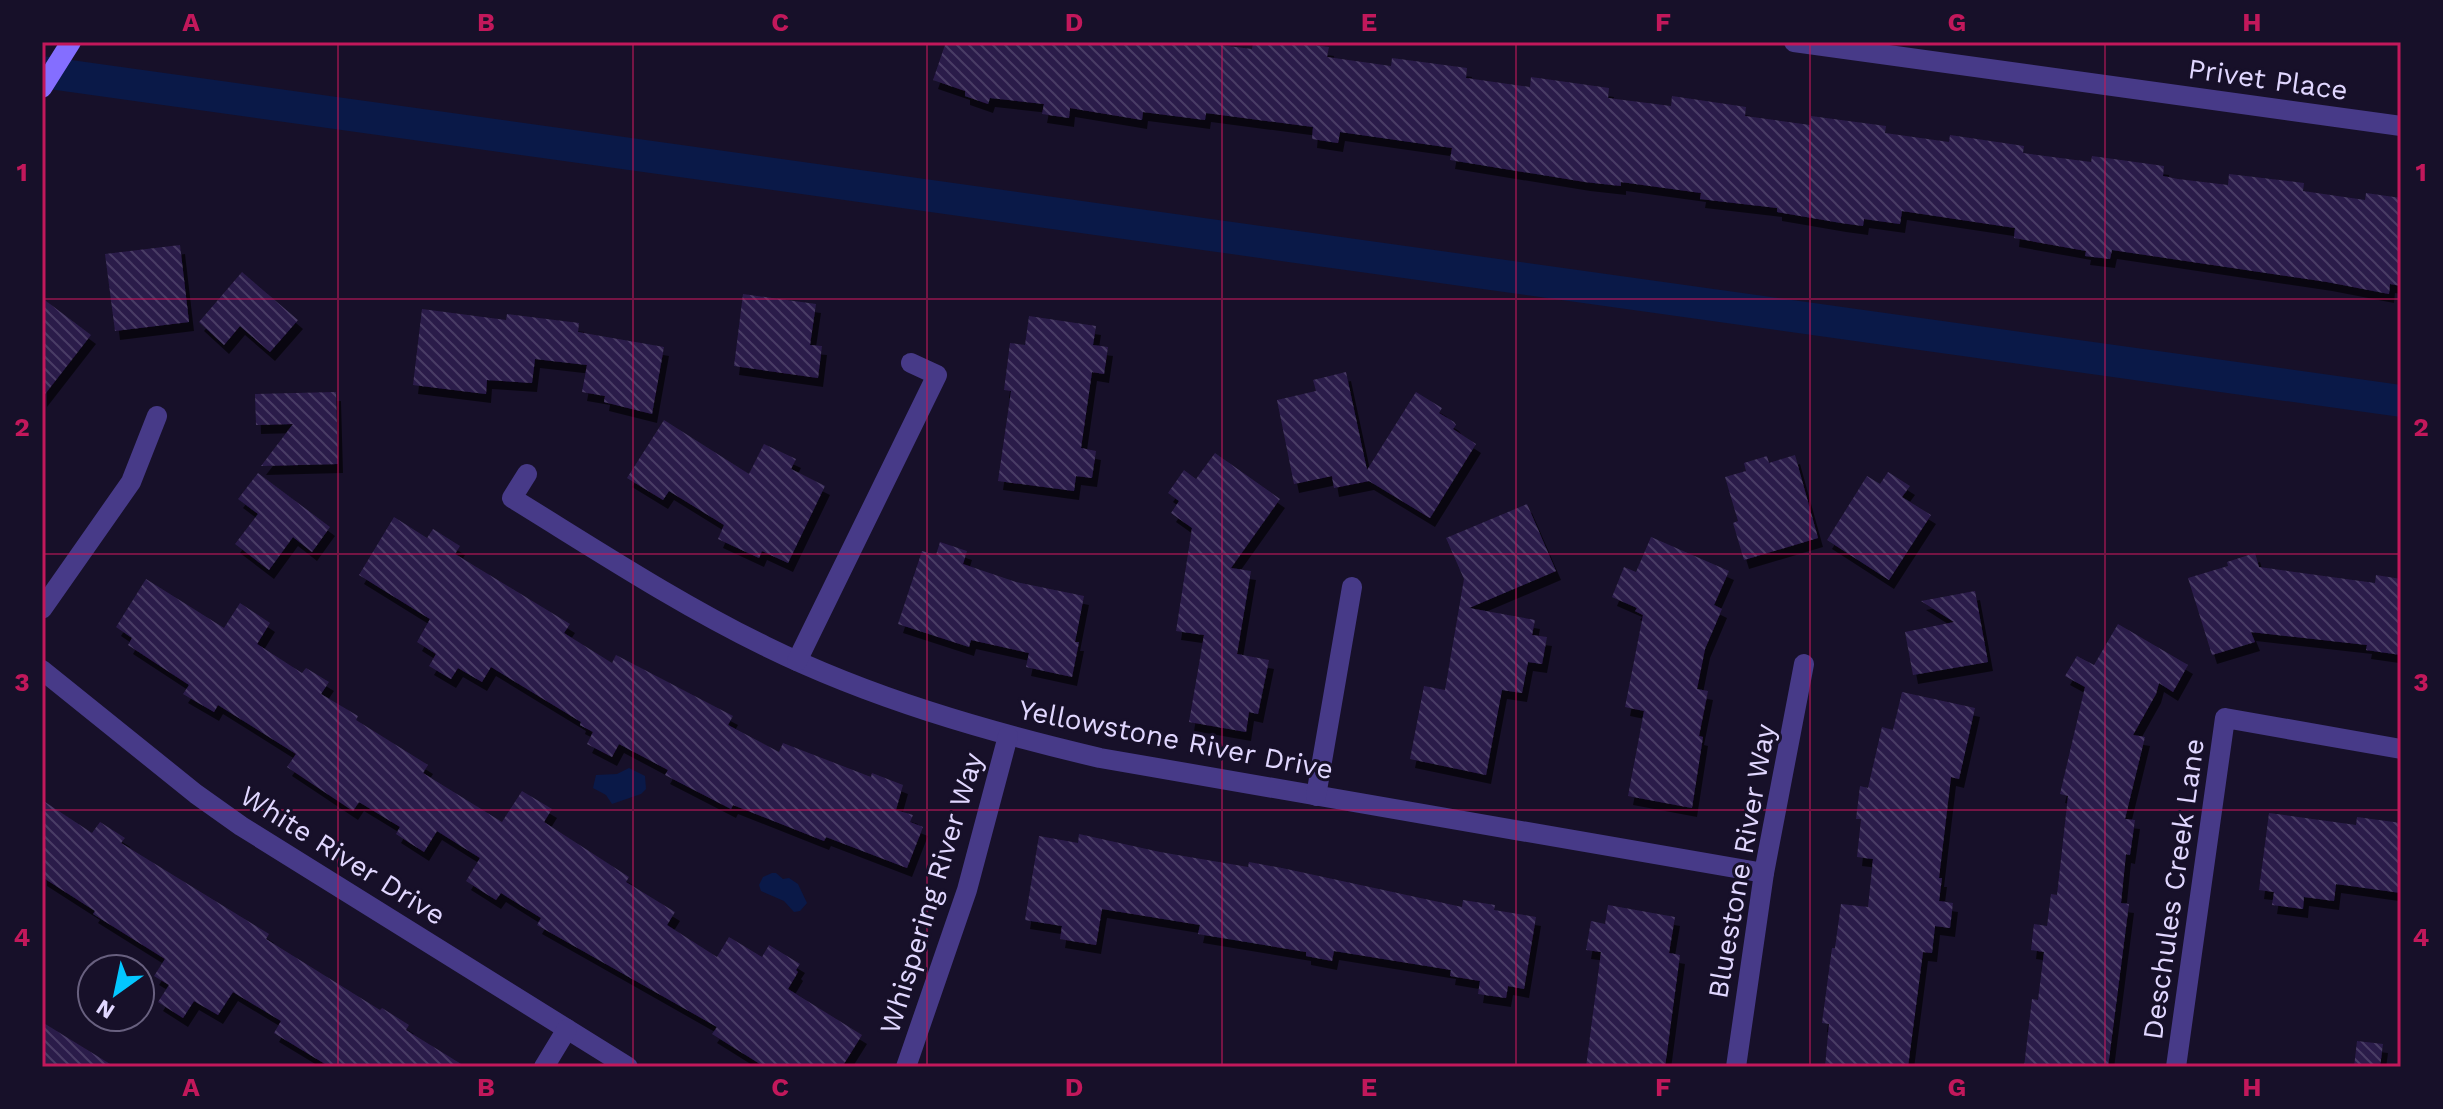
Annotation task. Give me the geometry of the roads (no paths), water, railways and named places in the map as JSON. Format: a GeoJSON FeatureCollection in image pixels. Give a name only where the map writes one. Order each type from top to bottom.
{"type":"FeatureCollection","features":[{"type":"Feature","properties":{"kind":"main road"},"geometry":{"type":"LineString","coordinates":[[42,88],[71,42]]}},
{"type":"Feature","properties":{"kind":"street","name":"Privet Place"},"geometry":{"type":"LineString","coordinates":[[1794,42],[1888,48],[2401,126]]}},
{"type":"Feature","properties":{"kind":"street"},"geometry":{"type":"LineString","coordinates":[[797,661],[937,375],[911,363]]}},
{"type":"Feature","properties":{"kind":"street"},"geometry":{"type":"LineString","coordinates":[[42,609],[131,482],[157,416]]}},
{"type":"Feature","properties":{"kind":"street","name":"Yellowstone River Drive"},"geometry":{"type":"LineString","coordinates":[[527,474],[512,498],[676,599],[797,661],[887,698],[1008,736],[1100,758],[1764,873]]}},
{"type":"Feature","properties":{"kind":"street"},"geometry":{"type":"LineString","coordinates":[[1316,796],[1352,587]]}},
{"type":"Feature","properties":{"kind":"street","name":"Bluestone River Way"},"geometry":{"type":"LineString","coordinates":[[1736,1067],[1764,873],[1804,664]]}},
{"type":"Feature","properties":{"kind":"street","name":"White River Drive"},"geometry":{"type":"LineString","coordinates":[[42,670],[196,794],[241,826],[628,1067]]}},
{"type":"Feature","properties":{"kind":"street","name":"Deschules Creek Lane"},"geometry":{"type":"LineString","coordinates":[[2176,1067],[2225,718],[2401,749]]}},
{"type":"Feature","properties":{"kind":"street","name":"Whispering River Way"},"geometry":{"type":"LineString","coordinates":[[906,1067],[967,890],[1008,736]]}},
{"type":"Feature","properties":{"kind":"street"},"geometry":{"type":"LineString","coordinates":[[544,1067],[567,1029]]}},
{"type":"Feature","properties":{"kind":"water"},"geometry":{"type":"Polygon","coordinates":[[[629,768],[645,776],[646,789],[641,794],[612,804],[606,795],[593,788],[596,775],[617,774],[629,768]]]}},
{"type":"Feature","properties":{"kind":"water"},"geometry":{"type":"Polygon","coordinates":[[[772,873],[798,884],[807,903],[800,911],[794,912],[784,901],[761,891],[759,885],[763,877],[772,873]]]}},
{"type":"Feature","properties":{"kind":"waterway"},"geometry":{"type":"LineString","coordinates":[[42,72],[2401,401]]}}]}
